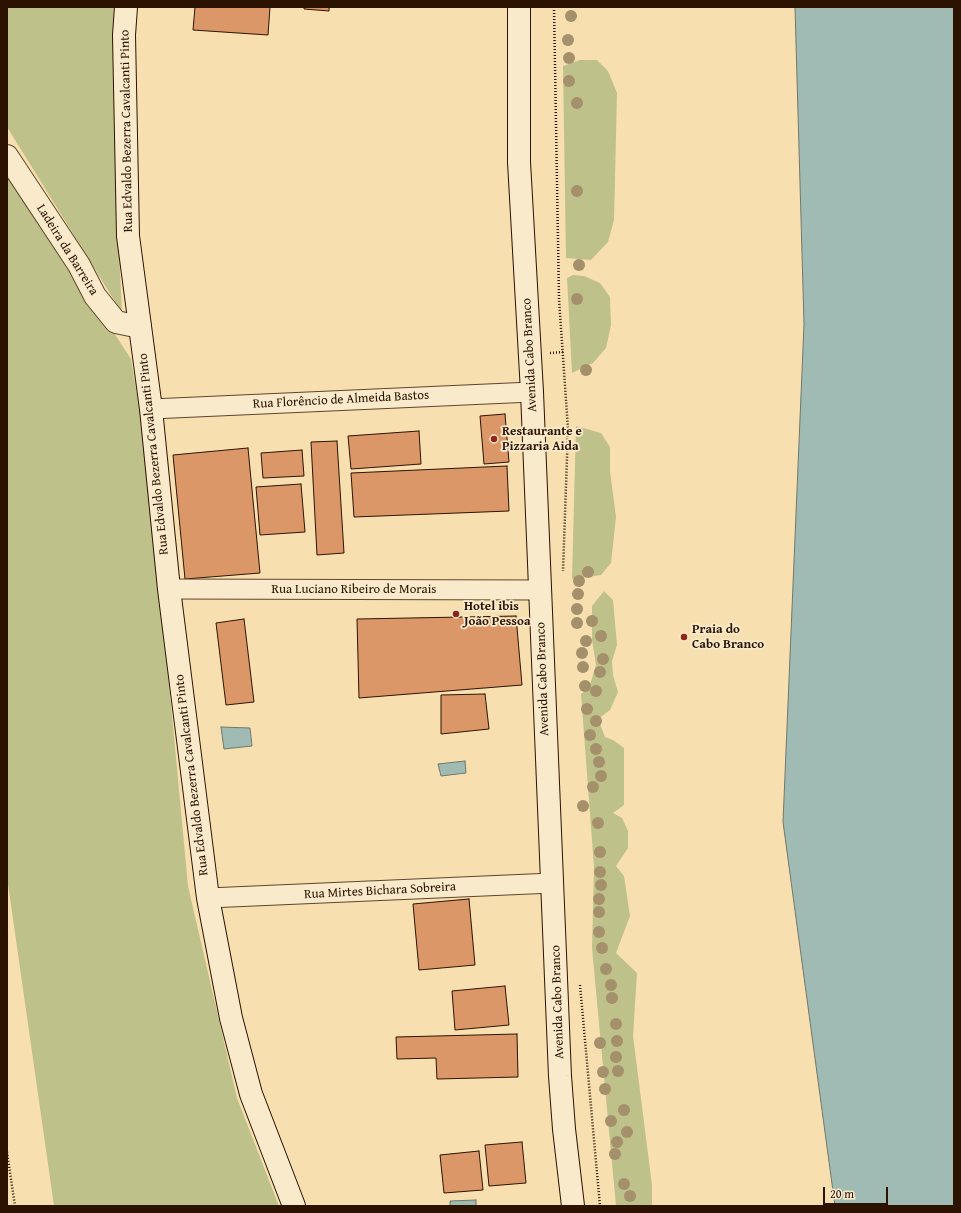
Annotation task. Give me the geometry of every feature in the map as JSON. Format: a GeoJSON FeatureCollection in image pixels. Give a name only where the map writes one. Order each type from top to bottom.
{"type":"FeatureCollection","features":[{"type":"Feature","properties":{"kind":"main road","name":"Rua Edvaldo Bezerra Cavalcanti Pinto"},"geometry":{"type":"LineString","coordinates":[[126,7],[124,34],[128,236],[150,409],[168,589],[208,898],[224,988],[251,1094],[294,1206]]}},
{"type":"Feature","properties":{"kind":"main road","name":"Avenida Cabo Branco"},"geometry":{"type":"LineString","coordinates":[[519,7],[519,162],[532,392],[560,1076],[564,1129],[574,1206]]}},
{"type":"Feature","properties":{"kind":"main road","name":"Ladeira da Barreira"},"geometry":{"type":"LineString","coordinates":[[7,156],[79,265],[95,296],[116,322],[140,327]]}},
{"type":"Feature","properties":{"kind":"street","name":"Rua Florêncio de Almeida Bastos"},"geometry":{"type":"LineString","coordinates":[[150,409],[532,392]]}},
{"type":"Feature","properties":{"kind":"street","name":"Rua Luciano Ribeiro de Morais"},"geometry":{"type":"LineString","coordinates":[[168,589],[540,590]]}},
{"type":"Feature","properties":{"kind":"street","name":"Rua Mirtes Bichara Sobreira"},"geometry":{"type":"LineString","coordinates":[[208,898],[553,883]]}},
{"type":"Feature","properties":{"kind":"path"},"geometry":{"type":"LineString","coordinates":[[554,7],[559,299],[568,429],[563,578]]}},
{"type":"Feature","properties":{"kind":"path"},"geometry":{"type":"LineString","coordinates":[[579,978],[600,1206]]}},
{"type":"Feature","properties":{"kind":"path"},"geometry":{"type":"LineString","coordinates":[[7,1152],[15,1206]]}},
{"type":"Feature","properties":{"kind":"green space"},"geometry":{"type":"Polygon","coordinates":[[[7,7],[117,7],[119,252],[122,313],[7,127],[7,7]]]}},
{"type":"Feature","properties":{"kind":"green space"},"geometry":{"type":"Polygon","coordinates":[[[580,60],[597,60],[608,71],[617,93],[614,220],[608,242],[591,260],[566,258],[563,66],[580,60]]]}},
{"type":"Feature","properties":{"kind":"green space"},"geometry":{"type":"Polygon","coordinates":[[[7,168],[131,359],[148,459],[188,886],[237,1098],[279,1206],[54,1206],[7,877],[7,168]]]}},
{"type":"Feature","properties":{"kind":"green space"},"geometry":{"type":"Polygon","coordinates":[[[573,275],[584,276],[600,283],[610,297],[611,325],[606,348],[593,363],[572,373],[567,278],[573,275]]]}},
{"type":"Feature","properties":{"kind":"green space"},"geometry":{"type":"Polygon","coordinates":[[[576,426],[601,433],[610,447],[610,471],[616,517],[611,563],[601,575],[572,579],[576,426]]]}},
{"type":"Feature","properties":{"kind":"green space"},"geometry":{"type":"Polygon","coordinates":[[[604,591],[613,600],[617,645],[612,661],[613,675],[618,692],[610,710],[598,719],[605,737],[613,740],[624,748],[624,805],[613,813],[622,818],[628,831],[628,848],[616,866],[624,876],[630,916],[616,953],[637,973],[633,1036],[652,1185],[652,1206],[616,1206],[592,948],[594,867],[581,694],[589,688],[596,665],[592,640],[592,606],[604,591]]]}},
{"type":"Feature","properties":{"kind":"water"},"geometry":{"type":"Polygon","coordinates":[[[795,7],[954,7],[954,1206],[835,1206],[783,822],[804,324],[795,7]]]}},
{"type":"Feature","properties":{"kind":"water"},"geometry":{"type":"Polygon","coordinates":[[[221,727],[250,728],[252,746],[224,749],[221,727]]]}},
{"type":"Feature","properties":{"kind":"water"},"geometry":{"type":"Polygon","coordinates":[[[465,761],[466,773],[441,776],[438,764],[465,761]]]}},
{"type":"Feature","properties":{"kind":"water"},"geometry":{"type":"Polygon","coordinates":[[[476,1200],[476,1206],[450,1206],[450,1201],[476,1200]]]}},
{"type":"Feature","properties":{"kind":"building"},"geometry":{"type":"Polygon","coordinates":[[[195,7],[270,7],[268,35],[193,30],[195,7]]]}},
{"type":"Feature","properties":{"kind":"building"},"geometry":{"type":"Polygon","coordinates":[[[304,7],[329,7],[329,11],[304,9],[304,7]]]}},
{"type":"Feature","properties":{"kind":"building","name":"Restaurante e Pizzaria Aida"},"geometry":{"type":"Polygon","coordinates":[[[505,414],[509,462],[484,464],[480,416],[505,414]]]}},
{"type":"Feature","properties":{"kind":"building"},"geometry":{"type":"Polygon","coordinates":[[[419,431],[421,464],[351,469],[348,436],[419,431]]]}},
{"type":"Feature","properties":{"kind":"building"},"geometry":{"type":"Polygon","coordinates":[[[337,441],[344,553],[317,555],[311,442],[337,441]]]}},
{"type":"Feature","properties":{"kind":"building"},"geometry":{"type":"Polygon","coordinates":[[[248,448],[260,573],[185,579],[173,455],[248,448]]]}},
{"type":"Feature","properties":{"kind":"building"},"geometry":{"type":"Polygon","coordinates":[[[302,450],[304,476],[263,478],[261,453],[302,450]]]}},
{"type":"Feature","properties":{"kind":"building"},"geometry":{"type":"Polygon","coordinates":[[[507,466],[509,511],[354,517],[351,473],[507,466]]]}},
{"type":"Feature","properties":{"kind":"building"},"geometry":{"type":"Polygon","coordinates":[[[301,484],[305,532],[260,535],[256,487],[301,484]]]}},
{"type":"Feature","properties":{"kind":"building"},"geometry":{"type":"Polygon","coordinates":[[[516,616],[522,685],[359,698],[357,619],[516,616]]]}},
{"type":"Feature","properties":{"kind":"building"},"geometry":{"type":"Polygon","coordinates":[[[244,619],[254,702],[226,705],[216,623],[244,619]]]}},
{"type":"Feature","properties":{"kind":"building"},"geometry":{"type":"Polygon","coordinates":[[[485,694],[489,729],[441,734],[441,695],[485,694]]]}},
{"type":"Feature","properties":{"kind":"building"},"geometry":{"type":"Polygon","coordinates":[[[469,899],[475,965],[419,970],[413,904],[469,899]]]}},
{"type":"Feature","properties":{"kind":"building"},"geometry":{"type":"Polygon","coordinates":[[[505,986],[509,1025],[455,1030],[452,991],[505,986]]]}},
{"type":"Feature","properties":{"kind":"building"},"geometry":{"type":"Polygon","coordinates":[[[517,1034],[518,1077],[437,1079],[436,1058],[397,1059],[396,1037],[517,1034]]]}},
{"type":"Feature","properties":{"kind":"building"},"geometry":{"type":"Polygon","coordinates":[[[522,1142],[526,1183],[489,1186],[485,1145],[522,1142]]]}},
{"type":"Feature","properties":{"kind":"building"},"geometry":{"type":"Polygon","coordinates":[[[479,1151],[483,1190],[444,1193],[440,1155],[479,1151]]]}},
{"type":"Feature","properties":{"kind":"place","name":"Restaurante e Pizzaria Aida"},"geometry":{"type":"Point","coordinates":[494,439]}},
{"type":"Feature","properties":{"kind":"place","name":"Hotel ibis João Pessoa"},"geometry":{"type":"Point","coordinates":[456,614]}},
{"type":"Feature","properties":{"kind":"place","name":"Praia do Cabo Branco"},"geometry":{"type":"Point","coordinates":[684,637]}}]}
